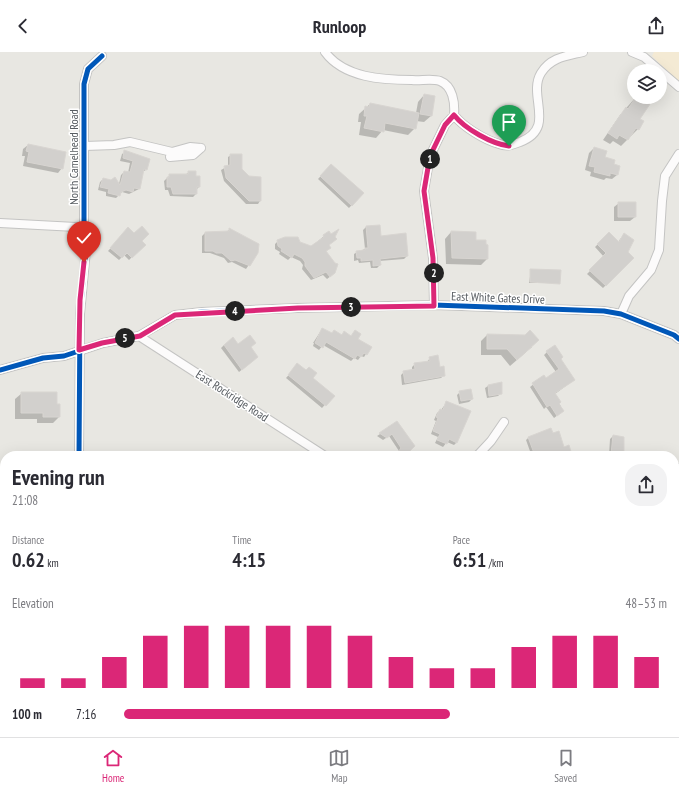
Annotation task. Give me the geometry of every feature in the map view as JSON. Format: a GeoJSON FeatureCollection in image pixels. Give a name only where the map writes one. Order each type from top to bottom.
{"type":"FeatureCollection","features":[{"type":"Feature","properties":{"kind":"street"},"geometry":{"type":"LineString","coordinates":[[325,52],[339,65],[350,70],[385,80],[439,80],[447,85],[450,91],[454,106],[454,115],[458,120],[481,137],[497,144],[509,146],[527,140],[533,134],[539,123],[538,84],[541,74],[550,63],[558,58],[584,52]]}},
{"type":"Feature","properties":{"kind":"street"},"geometry":{"type":"LineString","coordinates":[[632,52],[644,57],[679,87]]}},
{"type":"Feature","properties":{"kind":"street","name":"North Camelhead Road"},"geometry":{"type":"LineString","coordinates":[[79,451],[79,350],[81,292],[87,238],[84,230],[85,76],[92,63],[102,56]]}},
{"type":"Feature","properties":{"kind":"street"},"geometry":{"type":"LineString","coordinates":[[434,306],[433,258],[424,191],[430,156],[445,125],[454,115]]}},
{"type":"Feature","properties":{"kind":"street"},"geometry":{"type":"LineString","coordinates":[[85,146],[114,145],[130,142],[172,152],[190,147],[201,148],[192,155],[163,157],[138,148],[114,145]]}},
{"type":"Feature","properties":{"kind":"street"},"geometry":{"type":"LineString","coordinates":[[621,314],[628,296],[651,270],[659,250],[665,176],[679,154]]}},
{"type":"Feature","properties":{"kind":"street"},"geometry":{"type":"LineString","coordinates":[[0,223],[76,227],[84,230]]}},
{"type":"Feature","properties":{"kind":"street","name":"East White Gates Drive"},"geometry":{"type":"LineString","coordinates":[[0,370],[43,358],[64,356],[102,343],[140,336],[175,315],[202,312],[298,308],[434,306],[604,311],[621,314],[674,335],[679,339]]}},
{"type":"Feature","properties":{"kind":"street","name":"East Rockridge Road"},"geometry":{"type":"LineString","coordinates":[[140,336],[317,451]]}},
{"type":"Feature","properties":{"kind":"street"},"geometry":{"type":"LineString","coordinates":[[480,451],[504,422]]}},
{"type":"Feature","properties":{"kind":"sand"},"geometry":{"type":"Polygon","coordinates":[[[654,52],[679,52],[679,83],[667,71],[667,64],[660,64],[652,56],[654,52]]]}},
{"type":"Feature","properties":{"kind":"building"},"geometry":{"type":"Polygon","coordinates":[[[424,94],[435,96],[432,116],[420,114],[424,94]]]}},
{"type":"Feature","properties":{"kind":"building"},"geometry":{"type":"Polygon","coordinates":[[[370,103],[419,113],[416,129],[385,123],[384,132],[364,128],[367,116],[364,116],[365,106],[369,107],[370,103]]]}},
{"type":"Feature","properties":{"kind":"building"},"geometry":{"type":"Polygon","coordinates":[[[631,104],[650,104],[640,119],[644,121],[639,130],[636,128],[628,140],[619,135],[617,139],[608,133],[626,107],[628,109],[631,104]]]}},
{"type":"Feature","properties":{"kind":"building"},"geometry":{"type":"Polygon","coordinates":[[[28,144],[66,152],[63,169],[27,162],[29,152],[26,151],[28,144]]]}},
{"type":"Feature","properties":{"kind":"building"},"geometry":{"type":"Polygon","coordinates":[[[594,147],[607,151],[605,157],[615,160],[614,164],[620,166],[618,175],[610,173],[610,176],[594,172],[595,167],[589,166],[594,147]]]}},
{"type":"Feature","properties":{"kind":"building"},"geometry":{"type":"Polygon","coordinates":[[[124,150],[150,159],[147,170],[144,169],[140,189],[134,188],[133,192],[126,190],[121,192],[120,196],[108,193],[109,189],[100,187],[103,178],[111,180],[115,177],[120,185],[124,171],[130,172],[133,161],[123,158],[124,150]]]}},
{"type":"Feature","properties":{"kind":"building"},"geometry":{"type":"Polygon","coordinates":[[[230,154],[242,154],[242,169],[249,176],[261,177],[261,201],[249,201],[226,178],[224,166],[230,165],[230,154]]]}},
{"type":"Feature","properties":{"kind":"building"},"geometry":{"type":"Polygon","coordinates":[[[331,164],[364,193],[352,206],[320,176],[331,164]]]}},
{"type":"Feature","properties":{"kind":"building"},"geometry":{"type":"Polygon","coordinates":[[[188,171],[196,171],[196,176],[200,176],[200,187],[197,187],[197,194],[173,194],[171,187],[167,187],[167,177],[169,177],[169,174],[188,174],[188,171]]]}},
{"type":"Feature","properties":{"kind":"building"},"geometry":{"type":"Polygon","coordinates":[[[618,202],[636,202],[636,217],[618,217],[618,202]]]}},
{"type":"Feature","properties":{"kind":"building"},"geometry":{"type":"Polygon","coordinates":[[[380,225],[381,236],[406,233],[408,256],[380,259],[381,265],[373,266],[373,260],[361,261],[361,258],[357,258],[356,251],[365,250],[365,248],[368,248],[366,226],[380,225]]]}},
{"type":"Feature","properties":{"kind":"building"},"geometry":{"type":"Polygon","coordinates":[[[142,226],[149,234],[142,241],[146,245],[132,258],[127,253],[122,258],[110,248],[128,227],[134,233],[142,226]]]}},
{"type":"Feature","properties":{"kind":"building"},"geometry":{"type":"Polygon","coordinates":[[[229,228],[259,244],[258,253],[250,266],[235,260],[231,261],[222,253],[205,251],[205,232],[229,231],[229,228]]]}},
{"type":"Feature","properties":{"kind":"building"},"geometry":{"type":"Polygon","coordinates":[[[339,229],[335,237],[337,239],[329,245],[331,248],[326,251],[335,263],[338,264],[335,273],[330,277],[326,272],[314,278],[305,266],[305,262],[302,258],[294,254],[292,258],[281,251],[282,249],[278,246],[277,240],[285,237],[298,237],[300,242],[311,246],[324,237],[323,235],[329,231],[331,234],[339,229]]]}},
{"type":"Feature","properties":{"kind":"building"},"geometry":{"type":"Polygon","coordinates":[[[451,231],[476,232],[476,240],[486,240],[486,244],[488,245],[488,259],[452,258],[451,231]]]}},
{"type":"Feature","properties":{"kind":"building"},"geometry":{"type":"Polygon","coordinates":[[[609,232],[619,242],[624,233],[634,240],[628,252],[634,258],[606,286],[589,270],[606,253],[597,244],[609,232]]]}},
{"type":"Feature","properties":{"kind":"building"},"geometry":{"type":"Polygon","coordinates":[[[530,269],[561,270],[560,284],[530,282],[530,269]]]}},
{"type":"Feature","properties":{"kind":"building"},"geometry":{"type":"Polygon","coordinates":[[[322,328],[332,333],[334,330],[342,335],[344,331],[351,336],[355,330],[361,334],[358,339],[372,347],[367,355],[364,353],[361,357],[357,355],[355,359],[326,342],[323,348],[315,343],[322,328]]]}},
{"type":"Feature","properties":{"kind":"building"},"geometry":{"type":"Polygon","coordinates":[[[530,330],[539,340],[517,360],[507,349],[487,349],[487,334],[525,335],[530,330]]]}},
{"type":"Feature","properties":{"kind":"building"},"geometry":{"type":"Polygon","coordinates":[[[250,335],[256,343],[251,347],[258,357],[242,370],[224,345],[233,337],[238,344],[250,335]]]}},
{"type":"Feature","properties":{"kind":"building"},"geometry":{"type":"Polygon","coordinates":[[[555,345],[563,357],[561,359],[575,380],[555,393],[561,402],[559,404],[564,411],[557,416],[550,405],[547,407],[532,383],[544,375],[546,378],[559,369],[546,351],[555,345]]]}},
{"type":"Feature","properties":{"kind":"building"},"geometry":{"type":"Polygon","coordinates":[[[438,355],[440,367],[444,366],[445,376],[405,383],[403,371],[415,369],[414,363],[430,361],[429,357],[438,355]]]}},
{"type":"Feature","properties":{"kind":"building"},"geometry":{"type":"Polygon","coordinates":[[[297,363],[306,370],[309,367],[317,373],[313,378],[335,396],[326,406],[288,375],[297,363]]]}},
{"type":"Feature","properties":{"kind":"building"},"geometry":{"type":"Polygon","coordinates":[[[502,382],[502,394],[489,396],[488,385],[502,382]]]}},
{"type":"Feature","properties":{"kind":"building"},"geometry":{"type":"Polygon","coordinates":[[[471,389],[473,399],[461,401],[459,391],[471,389]]]}},
{"type":"Feature","properties":{"kind":"building"},"geometry":{"type":"Polygon","coordinates":[[[21,392],[57,392],[57,404],[60,404],[60,417],[43,417],[43,413],[21,413],[21,392]]]}},
{"type":"Feature","properties":{"kind":"building"},"geometry":{"type":"Polygon","coordinates":[[[446,401],[471,411],[457,443],[449,439],[447,444],[437,440],[440,434],[433,431],[438,418],[436,417],[440,409],[443,410],[446,401]]]}},
{"type":"Feature","properties":{"kind":"building"},"geometry":{"type":"Polygon","coordinates":[[[397,421],[415,446],[410,451],[399,451],[401,448],[392,434],[387,438],[379,433],[397,421]]]}},
{"type":"Feature","properties":{"kind":"building"},"geometry":{"type":"Polygon","coordinates":[[[551,428],[553,433],[559,431],[564,447],[569,445],[571,451],[533,451],[528,437],[551,428]]]}},
{"type":"Feature","properties":{"kind":"building"},"geometry":{"type":"Polygon","coordinates":[[[613,435],[624,437],[624,451],[611,451],[613,435]]]}},
{"type":"Feature","properties":{"kind":"cycle path"},"geometry":{"type":"LineString","coordinates":[[79,451],[80,314],[87,239],[84,230],[84,84],[88,69],[102,56]]}},
{"type":"Feature","properties":{"kind":"cycle path"},"geometry":{"type":"LineString","coordinates":[[0,370],[43,358],[64,356],[103,343],[139,336],[175,315],[202,312],[434,305],[604,311],[621,314],[674,335],[679,339]]}},
{"type":"Feature","properties":{"kind":"route"},"geometry":{"type":"LineString","coordinates":[[84,262],[80,300],[79,350],[128,337],[140,336],[175,315],[202,312],[298,308],[434,306],[433,258],[424,191],[425,178],[430,156],[445,125],[454,115],[458,120],[481,137],[497,144],[509,146]]}}]}
